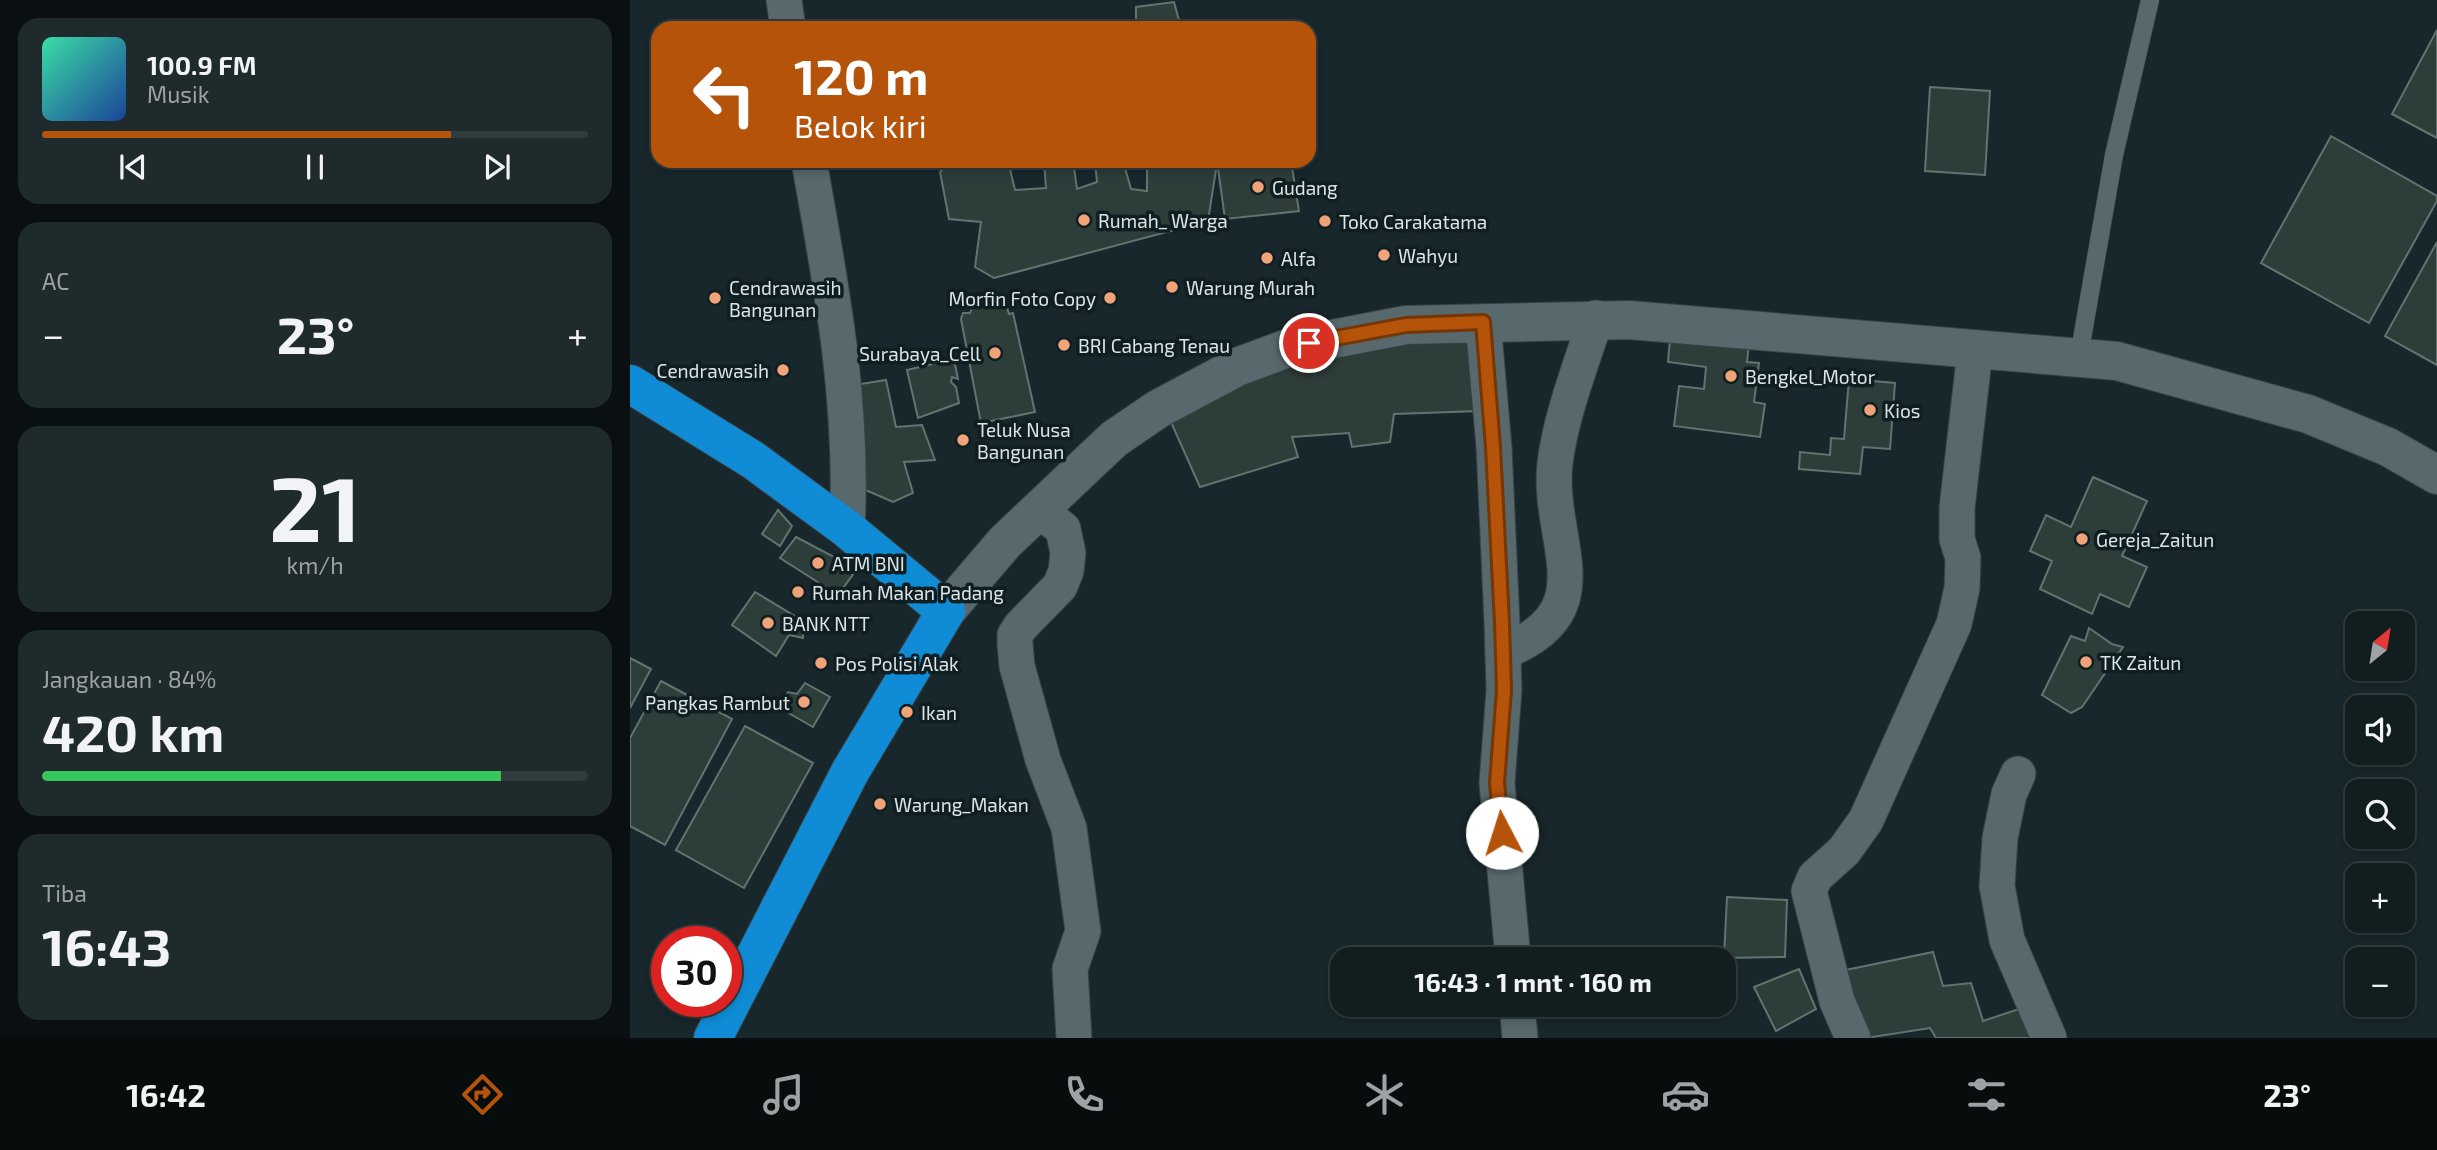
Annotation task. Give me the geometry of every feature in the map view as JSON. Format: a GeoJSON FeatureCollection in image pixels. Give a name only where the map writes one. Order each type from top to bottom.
{"type":"FeatureCollection","features":[{"type":"Feature","properties":{"kind":"highway"},"geometry":{"type":"LineString","coordinates":[[630,383],[753,460],[847,529],[946,611],[850,772],[712,1038]]}},
{"type":"Feature","properties":{"kind":"street"},"geometry":{"type":"LineString","coordinates":[[784,0],[787,21]]}},
{"type":"Feature","properties":{"kind":"street"},"geometry":{"type":"LineString","coordinates":[[810,168],[843,364],[850,469],[847,529]]}},
{"type":"Feature","properties":{"kind":"street"},"geometry":{"type":"LineString","coordinates":[[946,611],[1005,542],[1114,439],[1158,409],[1237,367],[1291,347],[1406,325],[1596,318],[1780,330],[1975,351],[2079,356],[2117,361],[2308,414],[2388,447],[2437,475]]}},
{"type":"Feature","properties":{"kind":"street"},"geometry":{"type":"LineString","coordinates":[[1503,652],[1546,629],[1564,592],[1566,556],[1556,501],[1555,463],[1596,318]]}},
{"type":"Feature","properties":{"kind":"street"},"geometry":{"type":"LineString","coordinates":[[1483,322],[1493,447],[1503,652],[1504,690],[1497,783],[1512,947]]}},
{"type":"Feature","properties":{"kind":"street"},"geometry":{"type":"LineString","coordinates":[[1853,1038],[1837,1001],[1809,891],[1815,877],[1844,851],[1866,820],[1954,624],[1962,588],[1963,558],[1957,539],[1957,508],[1975,351]]}},
{"type":"Feature","properties":{"kind":"street"},"geometry":{"type":"LineString","coordinates":[[1039,510],[1063,529],[1068,553],[1066,571],[1055,593],[1021,626],[1015,644],[1017,666],[1043,760],[1069,828],[1083,930],[1070,969],[1074,1038]]}},
{"type":"Feature","properties":{"kind":"street"},"geometry":{"type":"LineString","coordinates":[[2018,774],[2009,794],[2000,838],[1997,886],[2007,940],[2049,1038]]}},
{"type":"Feature","properties":{"kind":"street"},"geometry":{"type":"LineString","coordinates":[[1518,1017],[1520,1038]]}},
{"type":"Feature","properties":{"kind":"lane"},"geometry":{"type":"LineString","coordinates":[[2079,356],[2114,155],[2150,0]]}},
{"type":"Feature","properties":{"kind":"building"},"geometry":{"type":"Polygon","coordinates":[[[1174,2],[1179,21],[1136,21],[1136,7],[1174,2]]]}},
{"type":"Feature","properties":{"kind":"building"},"geometry":{"type":"Polygon","coordinates":[[[2437,30],[2437,138],[2392,114],[2437,30]]]}},
{"type":"Feature","properties":{"kind":"building"},"geometry":{"type":"Polygon","coordinates":[[[1930,87],[1990,91],[1985,175],[1925,171],[1930,87]]]}},
{"type":"Feature","properties":{"kind":"building"},"geometry":{"type":"Polygon","coordinates":[[[2331,136],[2437,196],[2437,201],[2369,323],[2261,263],[2331,136]]]}},
{"type":"Feature","properties":{"kind":"building","name":"Rumah_ Warga"},"geometry":{"type":"Polygon","coordinates":[[[944,168],[1010,168],[1015,190],[1046,188],[1045,168],[1074,168],[1077,189],[1097,182],[1096,168],[1125,168],[1131,189],[1147,191],[1147,168],[1216,168],[1208,221],[994,278],[975,267],[981,222],[949,219],[940,172],[944,168]]]}},
{"type":"Feature","properties":{"kind":"building","name":"Gudang"},"geometry":{"type":"Polygon","coordinates":[[[1218,168],[1292,168],[1299,211],[1225,219],[1218,168]]]}},
{"type":"Feature","properties":{"kind":"building"},"geometry":{"type":"Polygon","coordinates":[[[2437,242],[2437,365],[2385,336],[2437,242]]]}},
{"type":"Feature","properties":{"kind":"building","name":"Surabaya_Cell"},"geometry":{"type":"Polygon","coordinates":[[[997,295],[1004,298],[1009,314],[1013,313],[1035,412],[981,423],[961,319],[963,313],[970,313],[974,302],[980,306],[985,296],[992,302],[997,295]]]}},
{"type":"Feature","properties":{"kind":"building","name":"Bengkel_Motor"},"geometry":{"type":"Polygon","coordinates":[[[1750,334],[1747,362],[1759,363],[1754,402],[1765,404],[1760,437],[1674,426],[1679,386],[1704,389],[1706,367],[1668,362],[1670,339],[1750,334]]]}},
{"type":"Feature","properties":{"kind":"building"},"geometry":{"type":"Polygon","coordinates":[[[1483,337],[1479,411],[1394,414],[1390,442],[1352,447],[1349,433],[1292,437],[1298,457],[1200,487],[1166,411],[1304,347],[1483,337]]]}},
{"type":"Feature","properties":{"kind":"building"},"geometry":{"type":"Polygon","coordinates":[[[954,359],[958,379],[952,377],[951,382],[956,387],[959,403],[918,418],[907,370],[954,359]]]}},
{"type":"Feature","properties":{"kind":"building","name":"Kios"},"geometry":{"type":"Polygon","coordinates":[[[1849,379],[1895,383],[1890,449],[1863,447],[1860,474],[1799,469],[1800,452],[1830,455],[1831,438],[1844,439],[1849,379]]]}},
{"type":"Feature","properties":{"kind":"building"},"geometry":{"type":"Polygon","coordinates":[[[886,380],[896,427],[922,425],[935,460],[904,462],[913,493],[893,502],[861,488],[848,386],[886,380]]]}},
{"type":"Feature","properties":{"kind":"building","name":"Gereja_Zaitun"},"geometry":{"type":"Polygon","coordinates":[[[2093,477],[2147,501],[2122,556],[2147,567],[2129,607],[2100,594],[2092,614],[2040,589],[2052,561],[2030,551],[2046,515],[2071,527],[2093,477]]]}},
{"type":"Feature","properties":{"kind":"building"},"geometry":{"type":"Polygon","coordinates":[[[778,510],[792,526],[780,546],[762,534],[778,510]]]}},
{"type":"Feature","properties":{"kind":"building","name":"ATM BNI"},"geometry":{"type":"Polygon","coordinates":[[[796,537],[857,569],[838,595],[780,558],[796,537]]]}},
{"type":"Feature","properties":{"kind":"building","name":"BANK NTT"},"geometry":{"type":"Polygon","coordinates":[[[755,592],[803,621],[803,638],[789,635],[776,656],[732,625],[755,592]]]}},
{"type":"Feature","properties":{"kind":"building","name":"TK Zaitun"},"geometry":{"type":"Polygon","coordinates":[[[2089,628],[2112,644],[2123,647],[2082,707],[2071,713],[2042,695],[2071,636],[2085,641],[2089,628]]]}},
{"type":"Feature","properties":{"kind":"building"},"geometry":{"type":"Polygon","coordinates":[[[630,658],[651,669],[630,708],[630,658]]]}},
{"type":"Feature","properties":{"kind":"building"},"geometry":{"type":"Polygon","coordinates":[[[661,681],[732,719],[665,845],[630,826],[630,738],[661,681]]]}},
{"type":"Feature","properties":{"kind":"building","name":"Pangkas Rambut"},"geometry":{"type":"Polygon","coordinates":[[[805,683],[830,697],[813,727],[778,707],[788,692],[797,694],[805,683]]]}},
{"type":"Feature","properties":{"kind":"building"},"geometry":{"type":"Polygon","coordinates":[[[745,726],[813,763],[744,888],[676,850],[745,726]]]}},
{"type":"Feature","properties":{"kind":"building"},"geometry":{"type":"Polygon","coordinates":[[[1727,897],[1787,900],[1785,957],[1736,958],[1736,947],[1725,947],[1727,897]]]}},
{"type":"Feature","properties":{"kind":"building"},"geometry":{"type":"Polygon","coordinates":[[[1933,952],[1943,986],[1971,983],[1983,1021],[2028,1006],[2040,1038],[1936,1038],[1930,1028],[1866,1038],[1836,972],[1933,952]]]}},
{"type":"Feature","properties":{"kind":"building"},"geometry":{"type":"Polygon","coordinates":[[[1799,969],[1816,1009],[1776,1031],[1754,987],[1799,969]]]}},
{"type":"Feature","properties":{"kind":"place","name":"Gudang"},"geometry":{"type":"Point","coordinates":[1258,187]}},
{"type":"Feature","properties":{"kind":"place","name":"Rumah_ Warga"},"geometry":{"type":"Point","coordinates":[1084,220]}},
{"type":"Feature","properties":{"kind":"place","name":"Toko Carakatama"},"geometry":{"type":"Point","coordinates":[1325,221]}},
{"type":"Feature","properties":{"kind":"place","name":"Wahyu"},"geometry":{"type":"Point","coordinates":[1384,255]}},
{"type":"Feature","properties":{"kind":"place","name":"Alfa"},"geometry":{"type":"Point","coordinates":[1267,258]}},
{"type":"Feature","properties":{"kind":"place","name":"Warung Murah"},"geometry":{"type":"Point","coordinates":[1172,287]}},
{"type":"Feature","properties":{"kind":"place","name":"Cendrawasih Bangunan"},"geometry":{"type":"Point","coordinates":[715,298]}},
{"type":"Feature","properties":{"kind":"place","name":"Morfin Foto Copy"},"geometry":{"type":"Point","coordinates":[1110,298]}},
{"type":"Feature","properties":{"kind":"place","name":"BRI Cabang Tenau"},"geometry":{"type":"Point","coordinates":[1064,345]}},
{"type":"Feature","properties":{"kind":"place","name":"Surabaya_Cell"},"geometry":{"type":"Point","coordinates":[995,353]}},
{"type":"Feature","properties":{"kind":"place","name":"Cendrawasih"},"geometry":{"type":"Point","coordinates":[783,370]}},
{"type":"Feature","properties":{"kind":"place","name":"Bengkel_Motor"},"geometry":{"type":"Point","coordinates":[1731,376]}},
{"type":"Feature","properties":{"kind":"place","name":"Kios"},"geometry":{"type":"Point","coordinates":[1870,410]}},
{"type":"Feature","properties":{"kind":"place","name":"Teluk Nusa Bangunan"},"geometry":{"type":"Point","coordinates":[963,440]}},
{"type":"Feature","properties":{"kind":"place","name":"Gereja_Zaitun"},"geometry":{"type":"Point","coordinates":[2082,539]}},
{"type":"Feature","properties":{"kind":"place","name":"ATM BNI"},"geometry":{"type":"Point","coordinates":[818,563]}},
{"type":"Feature","properties":{"kind":"place","name":"Rumah Makan Padang"},"geometry":{"type":"Point","coordinates":[798,592]}},
{"type":"Feature","properties":{"kind":"place","name":"BANK NTT"},"geometry":{"type":"Point","coordinates":[768,623]}},
{"type":"Feature","properties":{"kind":"place","name":"TK Zaitun"},"geometry":{"type":"Point","coordinates":[2086,662]}},
{"type":"Feature","properties":{"kind":"place","name":"Pos Polisi Alak"},"geometry":{"type":"Point","coordinates":[821,663]}},
{"type":"Feature","properties":{"kind":"place","name":"Pangkas Rambut"},"geometry":{"type":"Point","coordinates":[804,702]}},
{"type":"Feature","properties":{"kind":"place","name":"Ikan"},"geometry":{"type":"Point","coordinates":[907,712]}},
{"type":"Feature","properties":{"kind":"place","name":"Warung_Makan"},"geometry":{"type":"Point","coordinates":[880,804]}},
{"type":"Feature","properties":{"kind":"route"},"geometry":{"type":"LineString","coordinates":[[1309,343],[1406,325],[1483,322],[1493,447],[1502,623],[1504,690],[1497,783],[1502,833]]}}]}
